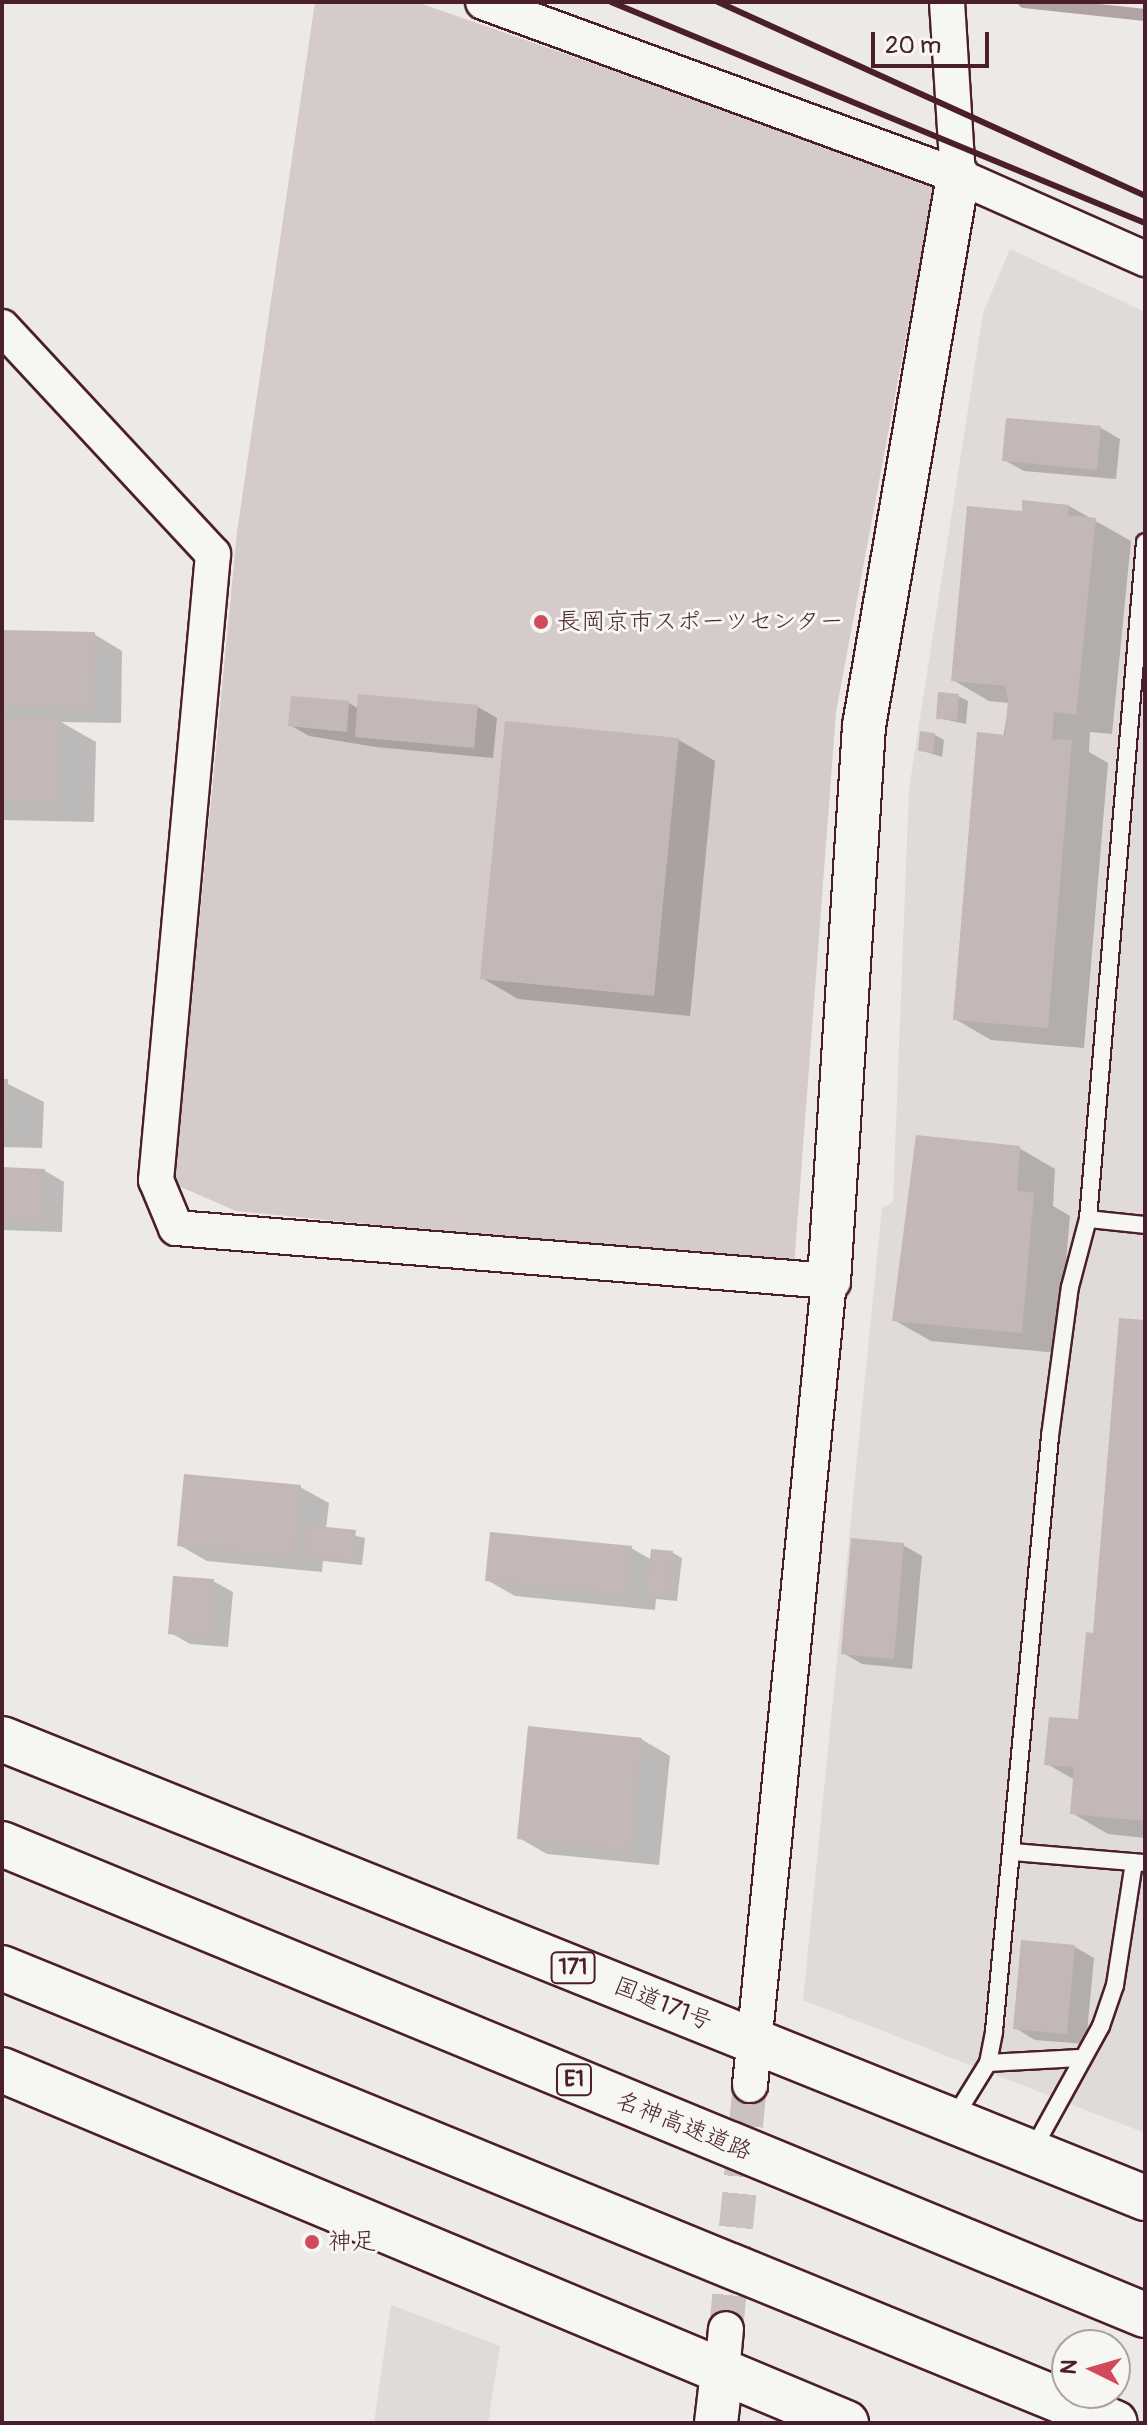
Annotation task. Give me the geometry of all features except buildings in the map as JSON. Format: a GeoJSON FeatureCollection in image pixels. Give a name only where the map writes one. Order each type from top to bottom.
{"type":"FeatureCollection","features":[{"type":"Feature","properties":{"kind":"highway","name":"国道171号"},"geometry":{"type":"LineString","coordinates":[[2,1739],[1145,2198]]}},
{"type":"Feature","properties":{"kind":"highway","name":"名神高速道路"},"geometry":{"type":"LineString","coordinates":[[2,1844],[1145,2315]]}},
{"type":"Feature","properties":{"kind":"highway"},"geometry":{"type":"LineString","coordinates":[[2,1968],[1115,2423]]}},
{"type":"Feature","properties":{"kind":"highway"},"geometry":{"type":"LineString","coordinates":[[2,2070],[846,2423]]}},
{"type":"Feature","properties":{"kind":"street"},"geometry":{"type":"LineString","coordinates":[[483,2],[958,176],[1145,259]]}},
{"type":"Feature","properties":{"kind":"street"},"geometry":{"type":"LineString","coordinates":[[750,2085],[829,1281],[864,726],[958,176],[947,3]]}},
{"type":"Feature","properties":{"kind":"street"},"geometry":{"type":"LineString","coordinates":[[2,327],[213,554],[156,1180],[176,1228],[829,1281]]}},
{"type":"Feature","properties":{"kind":"street"},"geometry":{"type":"LineString","coordinates":[[716,2423],[726,2329]]}},
{"type":"Feature","properties":{"kind":"lane"},"geometry":{"type":"LineString","coordinates":[[953,2119],[988,2063],[1012,1852],[1050,1436],[1070,1287],[1088,1219],[1145,542]]}},
{"type":"Feature","properties":{"kind":"lane"},"geometry":{"type":"LineString","coordinates":[[1088,1219],[1145,1225]]}},
{"type":"Feature","properties":{"kind":"lane"},"geometry":{"type":"LineString","coordinates":[[1012,1852],[1140,1863],[1115,1985],[1032,2151]]}},
{"type":"Feature","properties":{"kind":"lane"},"geometry":{"type":"LineString","coordinates":[[988,2063],[1080,2058]]}},
{"type":"Feature","properties":{"kind":"shaded area","name":"長岡京市スポーツセンター"},"geometry":{"type":"Polygon","coordinates":[[[315,2],[416,2],[935,182],[836,712],[794,1266],[236,1211],[174,1184],[237,532],[315,2]]]}},
{"type":"Feature","properties":{"kind":"shaded area"},"geometry":{"type":"Polygon","coordinates":[[[1010,249],[1145,312],[1145,2133],[803,2000],[882,1208],[893,1202],[909,789],[983,313],[1010,249]]]}},
{"type":"Feature","properties":{"kind":"shaded area"},"geometry":{"type":"Polygon","coordinates":[[[391,2305],[500,2346],[488,2423],[374,2423],[391,2305]]]}},
{"type":"Feature","properties":{"kind":"waterway"},"geometry":{"type":"LineString","coordinates":[[1024,2],[1145,15]]}},
{"type":"Feature","properties":{"kind":"tunnel"},"geometry":{"type":"LineString","coordinates":[[726,2329],[750,2085]]}},
{"type":"Feature","properties":{"kind":"railway"},"geometry":{"type":"LineString","coordinates":[[611,2],[1145,223]]}},
{"type":"Feature","properties":{"kind":"railway"},"geometry":{"type":"LineString","coordinates":[[718,2],[1145,196]]}},
{"type":"Feature","properties":{"kind":"place","name":"長岡京市スポーツセンター"},"geometry":{"type":"Point","coordinates":[541,622]}},
{"type":"Feature","properties":{"kind":"place","name":"神足"},"geometry":{"type":"Point","coordinates":[312,2242]}}]}
